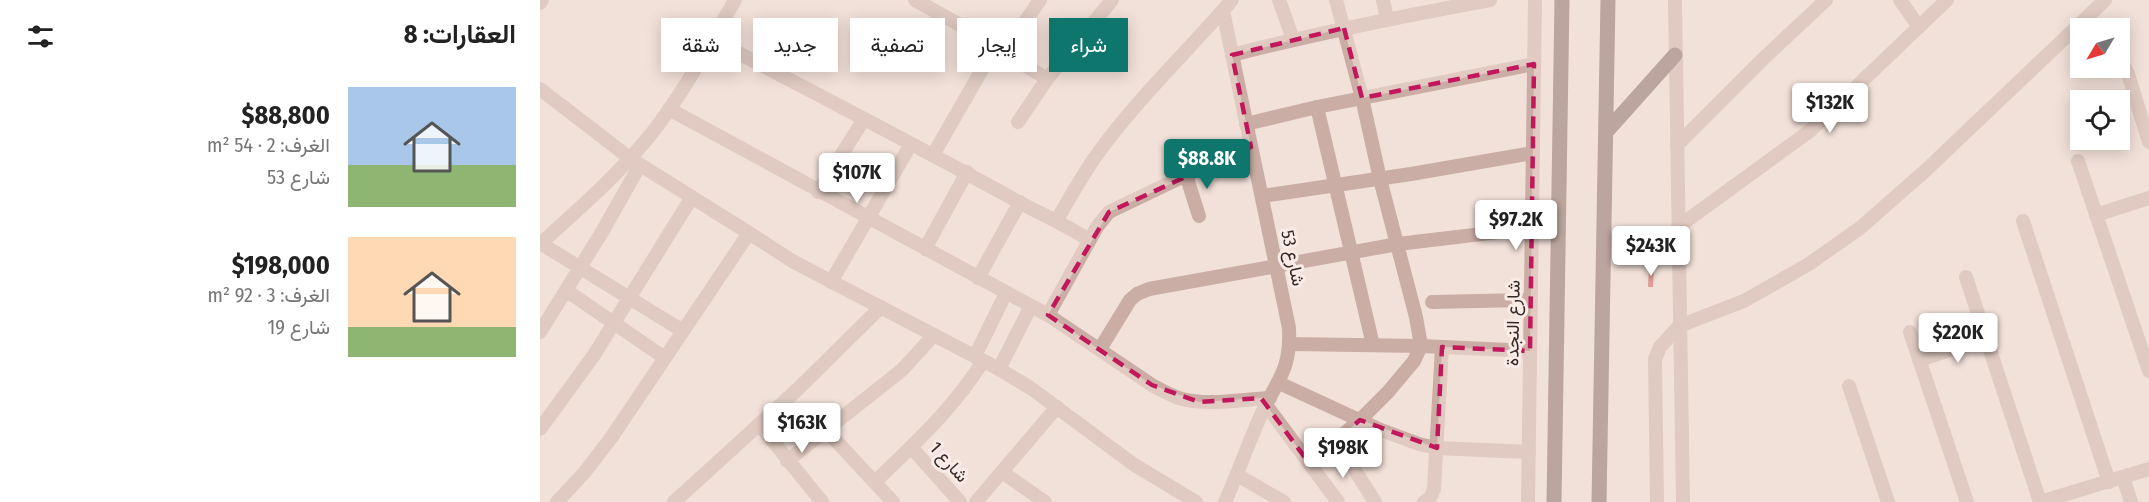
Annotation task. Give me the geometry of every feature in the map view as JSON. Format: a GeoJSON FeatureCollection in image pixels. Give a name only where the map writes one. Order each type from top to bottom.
{"type":"FeatureCollection","features":[{"type":"Feature","properties":{"kind":"main road"},"geometry":{"type":"LineString","coordinates":[[1554,502],[1562,0]]}},
{"type":"Feature","properties":{"kind":"main road"},"geometry":{"type":"LineString","coordinates":[[1599,502],[1608,0]]}},
{"type":"Feature","properties":{"kind":"main road"},"geometry":{"type":"LineString","coordinates":[[1607,131],[1676,55]]}},
{"type":"Feature","properties":{"kind":"street"},"geometry":{"type":"LineString","coordinates":[[724,18],[735,0]]}},
{"type":"Feature","properties":{"kind":"street"},"geometry":{"type":"LineString","coordinates":[[915,0],[933,4],[957,20]]}},
{"type":"Feature","properties":{"kind":"street"},"geometry":{"type":"LineString","coordinates":[[1025,18],[1040,0]]}},
{"type":"Feature","properties":{"kind":"street"},"geometry":{"type":"LineString","coordinates":[[1018,122],[1047,79],[1112,0]]}},
{"type":"Feature","properties":{"kind":"street"},"geometry":{"type":"LineString","coordinates":[[1057,220],[1085,171],[1106,143],[1140,101],[1232,0]]}},
{"type":"Feature","properties":{"kind":"street"},"geometry":{"type":"LineString","coordinates":[[1279,0],[1293,39]]}},
{"type":"Feature","properties":{"kind":"street"},"geometry":{"type":"LineString","coordinates":[[1309,463],[1360,420],[1402,376],[1421,346],[1416,317],[1336,0]]}},
{"type":"Feature","properties":{"kind":"street"},"geometry":{"type":"LineString","coordinates":[[1383,0],[1387,19]]}},
{"type":"Feature","properties":{"kind":"street"},"geometry":{"type":"LineString","coordinates":[[1232,55],[1344,28],[1490,0]]}},
{"type":"Feature","properties":{"kind":"street","name":"شارع النجدة"},"geometry":{"type":"LineString","coordinates":[[1528,502],[1535,0]]}},
{"type":"Feature","properties":{"kind":"street"},"geometry":{"type":"LineString","coordinates":[[1675,0],[1683,502]]}},
{"type":"Feature","properties":{"kind":"street"},"geometry":{"type":"LineString","coordinates":[[1677,145],[1826,0]]}},
{"type":"Feature","properties":{"kind":"street"},"geometry":{"type":"LineString","coordinates":[[1900,0],[1919,27]]}},
{"type":"Feature","properties":{"kind":"street"},"geometry":{"type":"LineString","coordinates":[[1678,227],[1811,130],[1947,0]]}},
{"type":"Feature","properties":{"kind":"street"},"geometry":{"type":"LineString","coordinates":[[2094,18],[2105,0]]}},
{"type":"Feature","properties":{"kind":"street","name":"شارع 53"},"geometry":{"type":"LineString","coordinates":[[1222,11],[1289,328],[1290,344],[1285,370],[1268,401],[1225,502]]}},
{"type":"Feature","properties":{"kind":"street"},"geometry":{"type":"LineString","coordinates":[[1657,502],[1654,359],[1660,347],[1679,326],[1744,301],[1837,245],[1917,178],[2070,42]]}},
{"type":"Feature","properties":{"kind":"street"},"geometry":{"type":"LineString","coordinates":[[741,54],[1057,220],[1089,240]]}},
{"type":"Feature","properties":{"kind":"street"},"geometry":{"type":"LineString","coordinates":[[1246,124],[1317,107],[1534,64]]}},
{"type":"Feature","properties":{"kind":"street"},"geometry":{"type":"LineString","coordinates":[[540,332],[581,267],[635,162],[692,72]]}},
{"type":"Feature","properties":{"kind":"street"},"geometry":{"type":"LineString","coordinates":[[933,155],[985,72]]}},
{"type":"Feature","properties":{"kind":"street"},"geometry":{"type":"LineString","coordinates":[[1036,72],[1047,79]]}},
{"type":"Feature","properties":{"kind":"street"},"geometry":{"type":"LineString","coordinates":[[2130,78],[2145,113],[2149,142]]}},
{"type":"Feature","properties":{"kind":"street"},"geometry":{"type":"LineString","coordinates":[[540,89],[635,162],[794,262],[999,369],[1057,407],[1133,464],[1196,502]]}},
{"type":"Feature","properties":{"kind":"street"},"geometry":{"type":"LineString","coordinates":[[1317,107],[1373,345]]}},
{"type":"Feature","properties":{"kind":"street"},"geometry":{"type":"LineString","coordinates":[[669,109],[1048,315],[1152,385],[1182,399],[1199,402],[1268,401],[1336,501]]}},
{"type":"Feature","properties":{"kind":"street"},"geometry":{"type":"LineString","coordinates":[[818,192],[864,119]]}},
{"type":"Feature","properties":{"kind":"street"},"geometry":{"type":"LineString","coordinates":[[831,282],[911,144]]}},
{"type":"Feature","properties":{"kind":"street"},"geometry":{"type":"LineString","coordinates":[[1048,315],[1089,240],[1109,212],[1251,147]]}},
{"type":"Feature","properties":{"kind":"street"},"geometry":{"type":"LineString","coordinates":[[1262,196],[1533,153]]}},
{"type":"Feature","properties":{"kind":"street"},"geometry":{"type":"LineString","coordinates":[[2078,161],[2149,371]]}},
{"type":"Feature","properties":{"kind":"street"},"geometry":{"type":"LineString","coordinates":[[635,162],[540,244],[581,267],[683,332]]}},
{"type":"Feature","properties":{"kind":"street"},"geometry":{"type":"LineString","coordinates":[[925,249],[967,172]]}},
{"type":"Feature","properties":{"kind":"street"},"geometry":{"type":"LineString","coordinates":[[1186,175],[1199,216]]}},
{"type":"Feature","properties":{"kind":"street"},"geometry":{"type":"LineString","coordinates":[[540,429],[631,298],[692,197]]}},
{"type":"Feature","properties":{"kind":"street"},"geometry":{"type":"LineString","coordinates":[[2096,215],[2149,198]]}},
{"type":"Feature","properties":{"kind":"street"},"geometry":{"type":"LineString","coordinates":[[978,278],[1020,202]]}},
{"type":"Feature","properties":{"kind":"street"},"geometry":{"type":"LineString","coordinates":[[2023,221],[2109,482]]}},
{"type":"Feature","properties":{"kind":"street"},"geometry":{"type":"LineString","coordinates":[[1100,349],[1130,300],[1149,289],[1398,244],[1532,228]]}},
{"type":"Feature","properties":{"kind":"street"},"geometry":{"type":"LineString","coordinates":[[557,502],[611,438],[749,233]]}},
{"type":"Feature","properties":{"kind":"street"},"geometry":{"type":"LineString","coordinates":[[1966,277],[1986,338],[2047,501],[2149,469]]}},
{"type":"Feature","properties":{"kind":"street"},"geometry":{"type":"LineString","coordinates":[[567,291],[665,358]]}},
{"type":"Feature","properties":{"kind":"street"},"geometry":{"type":"LineString","coordinates":[[875,482],[959,396],[979,358],[1006,293]]}},
{"type":"Feature","properties":{"kind":"street"},"geometry":{"type":"LineString","coordinates":[[1432,302],[1531,300]]}},
{"type":"Feature","properties":{"kind":"street"},"geometry":{"type":"LineString","coordinates":[[999,369],[1031,306]]}},
{"type":"Feature","properties":{"kind":"street"},"geometry":{"type":"LineString","coordinates":[[674,502],[822,366],[881,307]]}},
{"type":"Feature","properties":{"kind":"street"},"geometry":{"type":"LineString","coordinates":[[1910,332],[1967,502]]}},
{"type":"Feature","properties":{"kind":"street"},"geometry":{"type":"LineString","coordinates":[[787,461],[902,370],[934,335]]}},
{"type":"Feature","properties":{"kind":"street"},"geometry":{"type":"LineString","coordinates":[[1919,360],[1986,338]]}},
{"type":"Feature","properties":{"kind":"street"},"geometry":{"type":"LineString","coordinates":[[1290,344],[1442,346],[1530,351]]}},
{"type":"Feature","properties":{"kind":"street"},"geometry":{"type":"LineString","coordinates":[[1424,502],[1433,495],[1442,346]]}},
{"type":"Feature","properties":{"kind":"street"},"geometry":{"type":"LineString","coordinates":[[1279,383],[1401,438],[1437,448],[1529,452]]}},
{"type":"Feature","properties":{"kind":"street"},"geometry":{"type":"LineString","coordinates":[[1849,386],[1888,502]]}},
{"type":"Feature","properties":{"kind":"street"},"geometry":{"type":"LineString","coordinates":[[976,502],[1057,407]]}},
{"type":"Feature","properties":{"kind":"street"},"geometry":{"type":"LineString","coordinates":[[759,424],[822,502]]}},
{"type":"Feature","properties":{"kind":"street"},"geometry":{"type":"LineString","coordinates":[[826,430],[893,502]]}},
{"type":"Feature","properties":{"kind":"street"},"geometry":{"type":"LineString","coordinates":[[1336,440],[1375,502]]}},
{"type":"Feature","properties":{"kind":"street","name":"شارع 1"},"geometry":{"type":"LineString","coordinates":[[911,447],[960,502]]}},
{"type":"Feature","properties":{"kind":"street"},"geometry":{"type":"LineString","coordinates":[[1002,472],[1045,502]]}},
{"type":"Feature","properties":{"kind":"street"},"geometry":{"type":"LineString","coordinates":[[1237,475],[1284,502]]}},
{"type":"Feature","properties":{"kind":"street"},"geometry":{"type":"LineString","coordinates":[[2123,477],[2131,502]]}},
{"type":"Feature","properties":{"kind":"highlighted area"},"geometry":{"type":"Polygon","coordinates":[[[1344,28],[1362,98],[1534,64],[1530,351],[1442,347],[1437,448],[1360,420],[1309,463],[1261,398],[1199,402],[1152,385],[1048,315],[1109,212],[1251,147],[1232,55],[1344,28]]]}},
{"type":"Feature","properties":{"kind":"building"},"geometry":{"type":"Polygon","coordinates":[[[1649,266],[1654,266],[1653,287],[1648,287],[1649,266]]]}}]}
